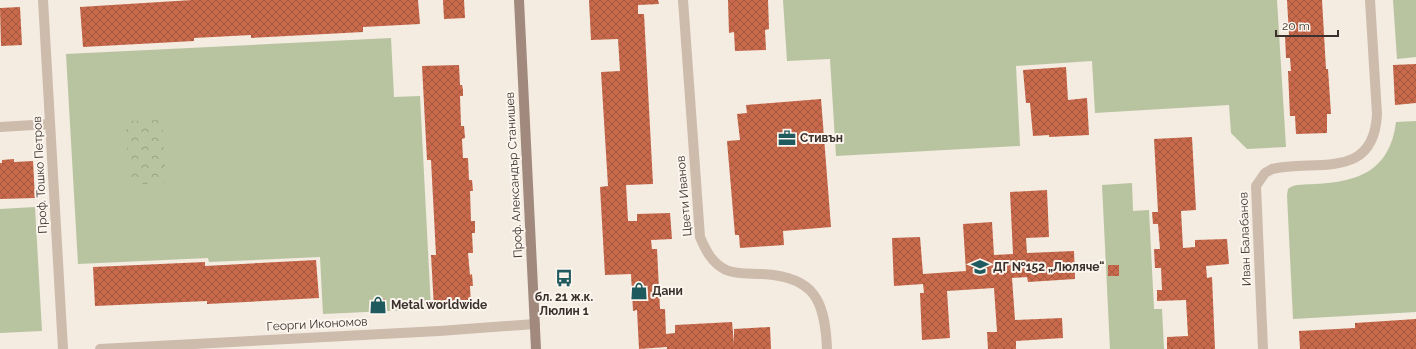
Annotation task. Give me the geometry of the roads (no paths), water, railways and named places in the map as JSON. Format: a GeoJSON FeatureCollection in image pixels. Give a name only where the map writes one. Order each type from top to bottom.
{"type":"FeatureCollection","features":[{"type":"Feature","properties":{"kind":"street","name":"Проф. Тошко Петров"},"geometry":{"type":"LineString","coordinates":[[43,0],[63,349]]}},
{"type":"Feature","properties":{"kind":"street","name":"Проф. Александър Станишев"},"geometry":{"type":"LineString","coordinates":[[519,0],[536,349]]}},
{"type":"Feature","properties":{"kind":"street","name":"Цвети Иванов"},"geometry":{"type":"LineString","coordinates":[[683,0],[700,237],[705,251],[715,262],[727,270],[741,274],[786,276],[802,283],[815,296],[824,312],[827,349]]}},
{"type":"Feature","properties":{"kind":"street","name":"Иван Балабанов"},"geometry":{"type":"LineString","coordinates":[[1263,349],[1256,186],[1265,173],[1272,169],[1333,165],[1348,162],[1361,154],[1371,143],[1376,129],[1377,114],[1370,0]]}},
{"type":"Feature","properties":{"kind":"street"},"geometry":{"type":"LineString","coordinates":[[0,127],[50,124]]}},
{"type":"Feature","properties":{"kind":"street","name":"Георги Икономов"},"geometry":{"type":"LineString","coordinates":[[100,349],[178,347],[535,324]]}},
{"type":"Feature","properties":{"kind":"place","name":"Стивън"},"geometry":{"type":"Point","coordinates":[787,138]}},
{"type":"Feature","properties":{"kind":"place","name":"ДГ №152 „Люляче“"},"geometry":{"type":"Point","coordinates":[980,267]}},
{"type":"Feature","properties":{"kind":"place","name":"бл. 21 ж.к. Люлин 1"},"geometry":{"type":"Point","coordinates":[564,278]}},
{"type":"Feature","properties":{"kind":"place","name":"Дани"},"geometry":{"type":"Point","coordinates":[639,291]}},
{"type":"Feature","properties":{"kind":"place","name":"Metal worldwide"},"geometry":{"type":"Point","coordinates":[378,305]}}]}
